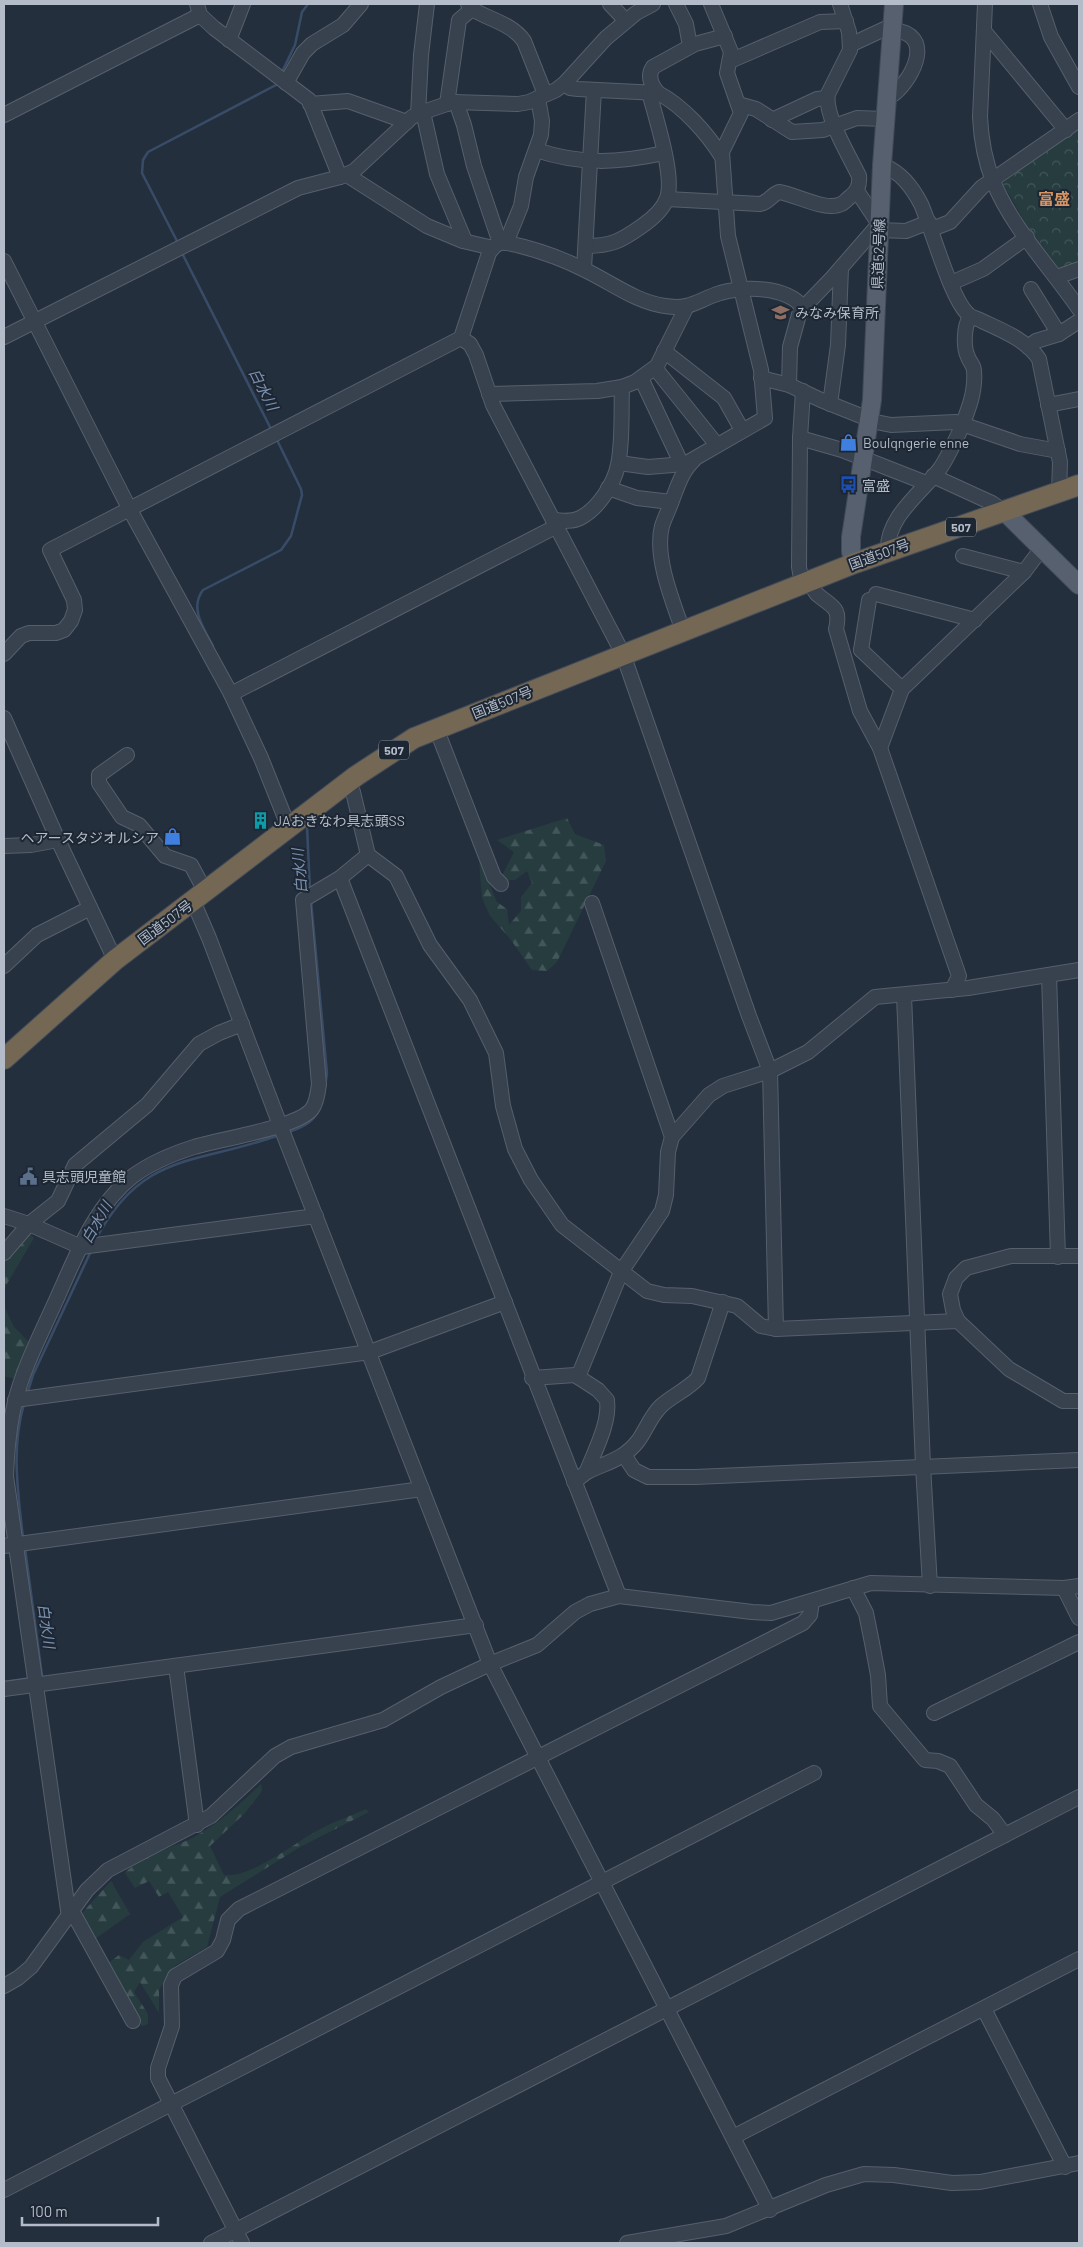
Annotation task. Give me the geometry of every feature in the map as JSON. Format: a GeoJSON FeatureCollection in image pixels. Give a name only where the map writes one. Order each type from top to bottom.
{"type":"FeatureCollection","features":[{"type":"Feature","properties":{"kind":"highway","name":"国道507号"},"geometry":{"type":"LineString","coordinates":[[4,1059],[115,960],[348,782],[402,745],[436,728],[855,563],[1073,490]]}},
{"type":"Feature","properties":{"kind":"main road","name":"県道52号線"},"geometry":{"type":"LineString","coordinates":[[855,563],[851,552],[851,537],[870,420],[875,353],[882,166],[894,4]]}},
{"type":"Feature","properties":{"kind":"main road"},"geometry":{"type":"LineString","coordinates":[[1005,512],[1079,585]]}},
{"type":"Feature","properties":{"kind":"street"},"geometry":{"type":"LineString","coordinates":[[229,40],[243,4]]}},
{"type":"Feature","properties":{"kind":"street"},"geometry":{"type":"LineString","coordinates":[[286,83],[303,53],[312,44],[343,25],[361,4]]}},
{"type":"Feature","properties":{"kind":"street"},"geometry":{"type":"LineString","coordinates":[[427,4],[416,116],[437,174],[465,241]]}},
{"type":"Feature","properties":{"kind":"street"},"geometry":{"type":"LineString","coordinates":[[610,4],[626,20]]}},
{"type":"Feature","properties":{"kind":"street"},"geometry":{"type":"LineString","coordinates":[[4,337],[298,188],[344,176],[363,164],[416,116],[451,103],[518,104],[542,96],[565,83],[596,48],[626,20],[653,4]]}},
{"type":"Feature","properties":{"kind":"street"},"geometry":{"type":"LineString","coordinates":[[676,4],[686,24],[690,46]]}},
{"type":"Feature","properties":{"kind":"street"},"geometry":{"type":"LineString","coordinates":[[619,463],[648,467],[682,465],[764,418],[762,378],[728,236],[725,204],[722,157],[724,145],[741,113],[727,73],[732,52],[711,4]]}},
{"type":"Feature","properties":{"kind":"street"},"geometry":{"type":"LineString","coordinates":[[667,199],[725,204],[760,204],[766,202],[779,192],[820,204],[840,205],[856,191],[860,183],[859,176],[828,111],[828,98],[850,50],[846,21],[840,4]]}},
{"type":"Feature","properties":{"kind":"street"},"geometry":{"type":"LineString","coordinates":[[985,4],[980,117],[981,135],[993,181],[1026,237],[1079,309]]}},
{"type":"Feature","properties":{"kind":"street"},"geometry":{"type":"LineString","coordinates":[[1040,4],[1050,37],[1078,81]]}},
{"type":"Feature","properties":{"kind":"street"},"geometry":{"type":"LineString","coordinates":[[4,654],[22,636],[29,632],[56,633],[64,630],[71,621],[75,610],[74,600],[50,550],[461,338],[487,260],[500,245],[521,206],[526,177],[541,135],[542,121],[542,96],[524,41],[510,27],[470,6],[459,20],[451,103],[464,125],[474,166],[500,245]]}},
{"type":"Feature","properties":{"kind":"street"},"geometry":{"type":"LineString","coordinates":[[4,115],[199,10],[229,40],[309,100],[344,176],[427,226],[465,241],[500,245],[584,269],[646,302],[686,308],[721,293],[764,289],[777,291],[798,301],[803,307]]}},
{"type":"Feature","properties":{"kind":"street"},"geometry":{"type":"LineString","coordinates":[[730,61],[820,22],[846,21]]}},
{"type":"Feature","properties":{"kind":"street"},"geometry":{"type":"LineString","coordinates":[[850,45],[893,28],[904,31],[911,36],[918,49],[913,70],[901,88],[894,94],[888,94]]}},
{"type":"Feature","properties":{"kind":"street"},"geometry":{"type":"LineString","coordinates":[[984,31],[1066,130]]}},
{"type":"Feature","properties":{"kind":"street"},"geometry":{"type":"LineString","coordinates":[[586,246],[609,245],[624,239],[658,212],[667,199],[670,182],[650,81],[651,70],[653,67],[690,46],[725,36]]}},
{"type":"Feature","properties":{"kind":"street"},"geometry":{"type":"LineString","coordinates":[[565,83],[570,88],[653,92],[668,98],[688,116],[722,157]]}},
{"type":"Feature","properties":{"kind":"street"},"geometry":{"type":"LineString","coordinates":[[584,269],[594,90]]}},
{"type":"Feature","properties":{"kind":"street"},"geometry":{"type":"LineString","coordinates":[[772,120],[803,104],[817,99],[828,98]]}},
{"type":"Feature","properties":{"kind":"street"},"geometry":{"type":"LineString","coordinates":[[310,104],[348,101],[416,116]]}},
{"type":"Feature","properties":{"kind":"street"},"geometry":{"type":"LineString","coordinates":[[738,104],[756,109],[792,132],[823,130],[857,118],[885,120]]}},
{"type":"Feature","properties":{"kind":"street"},"geometry":{"type":"LineString","coordinates":[[856,191],[879,227],[906,231],[950,222],[974,195],[1079,120]]}},
{"type":"Feature","properties":{"kind":"street"},"geometry":{"type":"LineString","coordinates":[[536,150],[554,156],[590,162],[632,160],[664,154]]}},
{"type":"Feature","properties":{"kind":"street"},"geometry":{"type":"LineString","coordinates":[[882,166],[894,169],[914,192],[930,225],[950,282],[961,306],[970,317],[994,326],[1028,347],[1039,360],[1060,468],[1073,490]]}},
{"type":"Feature","properties":{"kind":"street"},"geometry":{"type":"LineString","coordinates":[[789,385],[792,334],[803,307],[879,227]]}},
{"type":"Feature","properties":{"kind":"street"},"geometry":{"type":"LineString","coordinates":[[950,282],[983,268],[1026,237]]}},
{"type":"Feature","properties":{"kind":"street"},"geometry":{"type":"LineString","coordinates":[[4,261],[130,510],[231,694],[261,758],[289,828]]}},
{"type":"Feature","properties":{"kind":"street"},"geometry":{"type":"LineString","coordinates":[[830,404],[838,345],[841,268]]}},
{"type":"Feature","properties":{"kind":"street"},"geometry":{"type":"LineString","coordinates":[[1057,277],[1079,269]]}},
{"type":"Feature","properties":{"kind":"street"},"geometry":{"type":"LineString","coordinates":[[1031,289],[1059,334]]}},
{"type":"Feature","properties":{"kind":"street"},"geometry":{"type":"LineString","coordinates":[[489,394],[570,392],[622,387],[641,378],[655,368],[686,308]]}},
{"type":"Feature","properties":{"kind":"street"},"geometry":{"type":"LineString","coordinates":[[888,551],[891,529],[948,454],[963,424],[974,393],[974,366],[967,357],[966,349],[967,322],[970,317]]}},
{"type":"Feature","properties":{"kind":"street"},"geometry":{"type":"LineString","coordinates":[[1028,347],[1036,341],[1059,334],[1079,321]]}},
{"type":"Feature","properties":{"kind":"street"},"geometry":{"type":"LineString","coordinates":[[461,338],[470,344],[478,360],[489,394],[624,654],[748,1016],[770,1071],[776,1330]]}},
{"type":"Feature","properties":{"kind":"street"},"geometry":{"type":"LineString","coordinates":[[664,351],[724,398],[742,430]]}},
{"type":"Feature","properties":{"kind":"street"},"geometry":{"type":"LineString","coordinates":[[655,368],[717,445]]}},
{"type":"Feature","properties":{"kind":"street"},"geometry":{"type":"LineString","coordinates":[[641,378],[682,465]]}},
{"type":"Feature","properties":{"kind":"street"},"geometry":{"type":"LineString","coordinates":[[762,378],[789,385],[870,420],[891,425],[946,422],[963,424],[1020,444],[1058,451]]}},
{"type":"Feature","properties":{"kind":"street"},"geometry":{"type":"LineString","coordinates":[[231,694],[555,523],[579,519],[598,503],[608,488],[619,463],[622,387]]}},
{"type":"Feature","properties":{"kind":"street"},"geometry":{"type":"LineString","coordinates":[[803,392],[800,438],[798,567],[816,595],[834,608],[838,618],[836,629],[860,711],[880,748],[959,976],[952,990]]}},
{"type":"Feature","properties":{"kind":"street"},"geometry":{"type":"LineString","coordinates":[[1048,405],[1079,399]]}},
{"type":"Feature","properties":{"kind":"street"},"geometry":{"type":"LineString","coordinates":[[800,438],[930,480],[992,504],[1005,512]]}},
{"type":"Feature","properties":{"kind":"street"},"geometry":{"type":"LineString","coordinates":[[684,631],[660,554],[662,526],[688,465],[698,457]]}},
{"type":"Feature","properties":{"kind":"street"},"geometry":{"type":"LineString","coordinates":[[608,488],[637,498],[671,502]]}},
{"type":"Feature","properties":{"kind":"street"},"geometry":{"type":"LineString","coordinates":[[880,748],[902,689],[1024,572],[1042,548]]}},
{"type":"Feature","properties":{"kind":"street"},"geometry":{"type":"LineString","coordinates":[[963,556],[1024,572]]}},
{"type":"Feature","properties":{"kind":"street"},"geometry":{"type":"LineString","coordinates":[[844,660],[861,650],[873,597],[975,620]]}},
{"type":"Feature","properties":{"kind":"street"},"geometry":{"type":"LineString","coordinates":[[861,650],[902,689]]}},
{"type":"Feature","properties":{"kind":"street"},"geometry":{"type":"LineString","coordinates":[[4,718],[58,840],[115,960]]}},
{"type":"Feature","properties":{"kind":"street"},"geometry":{"type":"LineString","coordinates":[[436,728],[494,877],[501,884]]}},
{"type":"Feature","properties":{"kind":"street"},"geometry":{"type":"LineString","coordinates":[[127,755],[98,775],[99,783],[122,818],[140,825],[166,856],[191,865],[210,938],[280,1126],[370,1352],[490,1664],[770,2210]]}},
{"type":"Feature","properties":{"kind":"street"},"geometry":{"type":"LineString","coordinates":[[348,782],[354,792],[368,855],[396,876],[430,945],[470,1000],[496,1053],[503,1106],[515,1149],[531,1180],[562,1225],[620,1272],[653,1294],[692,1296],[737,1306],[761,1326],[776,1330],[958,1321]]}},
{"type":"Feature","properties":{"kind":"street"},"geometry":{"type":"LineString","coordinates":[[4,846],[31,845],[58,840]]}},
{"type":"Feature","properties":{"kind":"street"},"geometry":{"type":"LineString","coordinates":[[133,2021],[70,1914],[36,1684],[9,1546],[6,1476],[8,1436],[15,1400],[26,1369],[81,1247],[96,1219],[116,1192],[133,1177],[160,1159],[195,1146],[280,1126],[303,1116],[311,1109],[316,1099],[319,1084],[303,900],[340,878],[368,855]]}},
{"type":"Feature","properties":{"kind":"street"},"geometry":{"type":"LineString","coordinates":[[340,878],[505,1302],[532,1378],[619,1596]]}},
{"type":"Feature","properties":{"kind":"street"},"geometry":{"type":"LineString","coordinates":[[592,903],[672,1137]]}},
{"type":"Feature","properties":{"kind":"street"},"geometry":{"type":"LineString","coordinates":[[4,966],[37,935],[90,908]]}},
{"type":"Feature","properties":{"kind":"street"},"geometry":{"type":"LineString","coordinates":[[578,1378],[620,1272],[662,1211],[666,1195],[668,1152],[672,1137],[709,1096],[723,1086],[770,1071],[808,1052],[875,997],[952,990],[1079,970]]}},
{"type":"Feature","properties":{"kind":"street"},"geometry":{"type":"LineString","coordinates":[[1049,975],[1058,1256]]}},
{"type":"Feature","properties":{"kind":"street"},"geometry":{"type":"LineString","coordinates":[[904,994],[923,1466],[930,1586]]}},
{"type":"Feature","properties":{"kind":"street"},"geometry":{"type":"LineString","coordinates":[[4,1254],[29,1224],[58,1201],[75,1165],[147,1105],[199,1044],[242,1024]]}},
{"type":"Feature","properties":{"kind":"street"},"geometry":{"type":"LineString","coordinates":[[4,1216],[29,1224],[81,1247],[316,1216]]}},
{"type":"Feature","properties":{"kind":"street"},"geometry":{"type":"LineString","coordinates":[[1079,1256],[1011,1256],[966,1268],[956,1278],[950,1294],[953,1310],[958,1321],[1009,1369],[1063,1401],[1079,1401]]}},
{"type":"Feature","properties":{"kind":"street"},"geometry":{"type":"LineString","coordinates":[[15,1400],[370,1352],[505,1302]]}},
{"type":"Feature","properties":{"kind":"street"},"geometry":{"type":"LineString","coordinates":[[574,1482],[587,1471],[607,1465],[624,1455],[637,1441],[654,1414],[668,1400],[689,1388],[698,1378],[723,1302]]}},
{"type":"Feature","properties":{"kind":"street"},"geometry":{"type":"LineString","coordinates":[[532,1378],[575,1375],[604,1395],[608,1404],[601,1436],[587,1471]]}},
{"type":"Feature","properties":{"kind":"street"},"geometry":{"type":"LineString","coordinates":[[624,1455],[634,1470],[648,1477],[1079,1460]]}},
{"type":"Feature","properties":{"kind":"street"},"geometry":{"type":"LineString","coordinates":[[9,1546],[422,1489]]}},
{"type":"Feature","properties":{"kind":"street"},"geometry":{"type":"LineString","coordinates":[[4,1986],[18,1978],[31,1967],[96,1880],[108,1870],[211,1816],[240,1791],[275,1756],[291,1747],[383,1720],[441,1687],[537,1645],[576,1612],[590,1604],[619,1596],[771,1613],[871,1583],[1064,1588],[1079,1586]]}},
{"type":"Feature","properties":{"kind":"street"},"geometry":{"type":"LineString","coordinates":[[853,1588],[866,1613],[878,1675],[880,1706],[925,1760],[938,1761],[950,1766],[976,1805],[993,1819],[1005,1835]]}},
{"type":"Feature","properties":{"kind":"street"},"geometry":{"type":"LineString","coordinates":[[1064,1588],[1079,1618]]}},
{"type":"Feature","properties":{"kind":"street"},"geometry":{"type":"LineString","coordinates":[[242,2243],[158,2078],[158,2068],[172,2026],[171,1985],[175,1976],[217,1951],[223,1940],[228,1920],[239,1909],[537,1756],[803,1623],[810,1615],[812,1601]]}},
{"type":"Feature","properties":{"kind":"street"},"geometry":{"type":"LineString","coordinates":[[4,1689],[476,1625]]}},
{"type":"Feature","properties":{"kind":"street"},"geometry":{"type":"LineString","coordinates":[[934,1713],[1079,1642]]}},
{"type":"Feature","properties":{"kind":"street"},"geometry":{"type":"LineString","coordinates":[[176,1666],[197,1825]]}},
{"type":"Feature","properties":{"kind":"street"},"geometry":{"type":"LineString","coordinates":[[4,2190],[814,1773]]}},
{"type":"Feature","properties":{"kind":"street"},"geometry":{"type":"LineString","coordinates":[[211,2243],[668,2010],[1079,1797]]}},
{"type":"Feature","properties":{"kind":"street"},"geometry":{"type":"LineString","coordinates":[[733,2137],[1079,1960]]}},
{"type":"Feature","properties":{"kind":"street"},"geometry":{"type":"LineString","coordinates":[[984,2009],[1065,2167]]}},
{"type":"Feature","properties":{"kind":"street"},"geometry":{"type":"LineString","coordinates":[[627,2243],[726,2226],[770,2210],[826,2185],[864,2174],[894,2175],[952,2183],[980,2182],[1079,2163]]}},
{"type":"Feature","properties":{"kind":"green space"},"geometry":{"type":"Polygon","coordinates":[[[1079,127],[1079,266],[1059,269],[1025,222],[1003,184],[1005,179],[1079,127]]]}},
{"type":"Feature","properties":{"kind":"green space"},"geometry":{"type":"Polygon","coordinates":[[[567,818],[575,834],[604,845],[606,861],[557,962],[547,971],[532,970],[511,940],[490,916],[482,898],[479,860],[497,902],[507,909],[509,925],[521,911],[521,897],[532,883],[527,871],[515,880],[500,880],[514,852],[497,840],[567,818]]]}},
{"type":"Feature","properties":{"kind":"green space"},"geometry":{"type":"Polygon","coordinates":[[[27,1231],[34,1238],[4,1289],[4,1260],[27,1231]]]}},
{"type":"Feature","properties":{"kind":"green space"},"geometry":{"type":"Polygon","coordinates":[[[4,1306],[14,1327],[29,1342],[16,1379],[4,1376],[4,1306]]]}},
{"type":"Feature","properties":{"kind":"green space"},"geometry":{"type":"Polygon","coordinates":[[[261,1784],[262,1791],[244,1814],[210,1846],[224,1875],[235,1875],[259,1866],[326,1826],[366,1809],[369,1812],[300,1847],[220,1897],[207,1947],[174,1966],[159,1990],[159,2013],[140,1982],[134,1992],[148,2014],[148,2024],[142,2026],[107,1964],[119,1955],[129,1960],[143,1942],[183,1917],[168,1892],[159,1897],[149,1881],[135,1888],[125,1873],[132,1866],[149,1856],[203,1832],[229,1813],[261,1784]]]}},
{"type":"Feature","properties":{"kind":"green space"},"geometry":{"type":"Polygon","coordinates":[[[111,1881],[130,1914],[95,1939],[82,1913],[111,1881]]]}},
{"type":"Feature","properties":{"kind":"waterway","name":"白水川"},"geometry":{"type":"LineString","coordinates":[[281,74],[295,45],[302,12],[308,4]]}},
{"type":"Feature","properties":{"kind":"waterway","name":"白水川"},"geometry":{"type":"LineString","coordinates":[[178,243],[142,173],[143,160],[148,152],[276,85],[278,82]]}},
{"type":"Feature","properties":{"kind":"waterway","name":"白水川"},"geometry":{"type":"LineString","coordinates":[[182,253],[272,431]]}},
{"type":"Feature","properties":{"kind":"waterway","name":"白水川"},"geometry":{"type":"LineString","coordinates":[[213,646],[199,618],[197,604],[203,590],[281,550],[291,536],[302,495],[301,489],[276,438]]}},
{"type":"Feature","properties":{"kind":"waterway","name":"白水川"},"geometry":{"type":"LineString","coordinates":[[307,827],[310,891]]}},
{"type":"Feature","properties":{"kind":"waterway","name":"白水川"},"geometry":{"type":"LineString","coordinates":[[311,901],[327,1073],[323,1099]]}},
{"type":"Feature","properties":{"kind":"waterway","name":"白水川"},"geometry":{"type":"LineString","coordinates":[[289,1132],[310,1122],[318,1111]]}},
{"type":"Feature","properties":{"kind":"waterway","name":"白水川"},"geometry":{"type":"LineString","coordinates":[[96,1239],[114,1210],[133,1189],[153,1175],[175,1165],[279,1135]]}},
{"type":"Feature","properties":{"kind":"waterway","name":"白水川"},"geometry":{"type":"LineString","coordinates":[[27,1394],[33,1375],[91,1251]]}},
{"type":"Feature","properties":{"kind":"waterway","name":"白水川"},"geometry":{"type":"LineString","coordinates":[[23,1538],[17,1454],[20,1421],[24,1404]]}},
{"type":"Feature","properties":{"kind":"waterway","name":"白水川"},"geometry":{"type":"LineString","coordinates":[[25,1548],[42,1676],[39,1676]]}},
{"type":"Feature","properties":{"kind":"waterway","name":"白水川"},"geometry":{"type":"LineString","coordinates":[[4,1682],[31,1678]]}},
{"type":"Feature","properties":{"kind":"place","name":"みなみ保育所"},"geometry":{"type":"Point","coordinates":[781,312]}},
{"type":"Feature","properties":{"kind":"place","name":"Boulqngerie enne"},"geometry":{"type":"Point","coordinates":[849,442]}},
{"type":"Feature","properties":{"kind":"place","name":"富盛"},"geometry":{"type":"Point","coordinates":[848,485]}},
{"type":"Feature","properties":{"kind":"place","name":"JAおきなわ具志頭SS"},"geometry":{"type":"Point","coordinates":[260,820]}},
{"type":"Feature","properties":{"kind":"place","name":"ヘアースタジオルシア"},"geometry":{"type":"Point","coordinates":[173,837]}},
{"type":"Feature","properties":{"kind":"place","name":"具志頭児童館"},"geometry":{"type":"Point","coordinates":[28,1176]}},
{"type":"Feature","properties":{"kind":"district","name":"富盛"},"geometry":{"type":"Point","coordinates":[1054,198]}}]}
